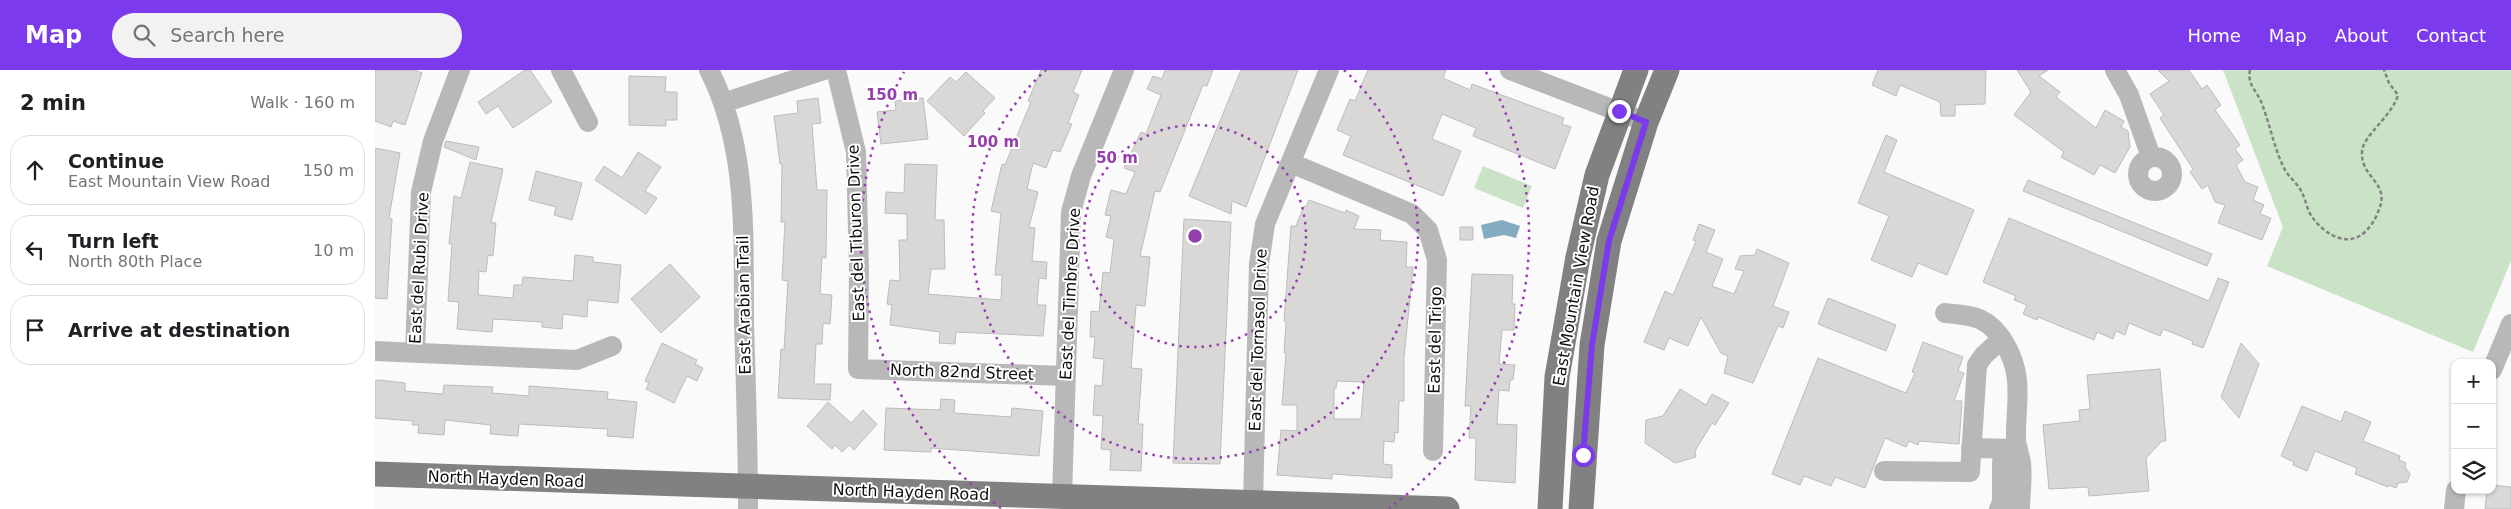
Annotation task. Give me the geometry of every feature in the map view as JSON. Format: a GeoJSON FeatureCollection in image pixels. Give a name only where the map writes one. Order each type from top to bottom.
{"type":"FeatureCollection","features":[{"type":"Feature","properties":{"kind":"main road","name":"East Mountain View Road"},"geometry":{"type":"LineString","coordinates":[[1550,509],[1559,368],[1578,257],[1597,175],[1619,111],[1636,70]]}},
{"type":"Feature","properties":{"kind":"main road","name":"East Mountain View Road"},"geometry":{"type":"LineString","coordinates":[[1581,509],[1592,345],[1609,241],[1646,122],[1667,70]]}},
{"type":"Feature","properties":{"kind":"main road","name":"North Hayden Road"},"geometry":{"type":"LineString","coordinates":[[375,474],[748,498],[1062,498],[1447,509]]}},
{"type":"Feature","properties":{"kind":"street","name":"East del Rubi Drive"},"geometry":{"type":"LineString","coordinates":[[415,352],[421,192],[433,140],[460,70]]}},
{"type":"Feature","properties":{"kind":"street"},"geometry":{"type":"LineString","coordinates":[[561,70],[588,122]]}},
{"type":"Feature","properties":{"kind":"street","name":"East Arabian Trail"},"geometry":{"type":"LineString","coordinates":[[709,70],[723,103],[737,152],[742,204],[748,498]]}},
{"type":"Feature","properties":{"kind":"street"},"geometry":{"type":"LineString","coordinates":[[723,103],[824,70]]}},
{"type":"Feature","properties":{"kind":"street","name":"East del Tiburon Drive"},"geometry":{"type":"LineString","coordinates":[[836,70],[857,152],[858,369]]}},
{"type":"Feature","properties":{"kind":"street","name":"East del Timbre Drive"},"geometry":{"type":"LineString","coordinates":[[1062,498],[1071,212],[1081,176],[1124,70]]}},
{"type":"Feature","properties":{"kind":"street","name":"East del Tornasol Drive"},"geometry":{"type":"LineString","coordinates":[[1253,502],[1259,264],[1265,224],[1329,70]]}},
{"type":"Feature","properties":{"kind":"street"},"geometry":{"type":"LineString","coordinates":[[1510,70],[1646,122]]}},
{"type":"Feature","properties":{"kind":"street"},"geometry":{"type":"LineString","coordinates":[[2115,70],[2129,95],[2151,157]]}},
{"type":"Feature","properties":{"kind":"street","name":"East del Trigo"},"geometry":{"type":"LineString","coordinates":[[1291,163],[1412,214],[1428,230],[1437,260],[1433,451]]}},
{"type":"Feature","properties":{"kind":"street"},"geometry":{"type":"LineString","coordinates":[[1945,313],[1977,317],[1990,323],[2012,355],[2017,373],[2015,447],[2022,464],[2020,509]]}},
{"type":"Feature","properties":{"kind":"street"},"geometry":{"type":"LineString","coordinates":[[2496,360],[2511,324]]}},
{"type":"Feature","properties":{"kind":"street"},"geometry":{"type":"LineString","coordinates":[[1883,471],[1970,472],[1977,365],[1984,354],[2002,339]]}},
{"type":"Feature","properties":{"kind":"street"},"geometry":{"type":"LineString","coordinates":[[375,351],[577,360],[613,346]]}},
{"type":"Feature","properties":{"kind":"street","name":"North 82nd Street"},"geometry":{"type":"LineString","coordinates":[[858,369],[1066,376]]}},
{"type":"Feature","properties":{"kind":"street"},"geometry":{"type":"LineString","coordinates":[[1971,448],[2015,447]]}},
{"type":"Feature","properties":{"kind":"street"},"geometry":{"type":"LineString","coordinates":[[1999,509],[2002,502],[2002,462],[2015,447]]}},
{"type":"Feature","properties":{"kind":"street"},"geometry":{"type":"LineString","coordinates":[[2454,509],[2456,494]]}},
{"type":"Feature","properties":{"kind":"path"},"geometry":{"type":"LineString","coordinates":[[2249,70],[2249,83],[2261,102],[2285,170],[2301,190],[2311,216],[2324,230],[2336,238],[2351,240],[2365,232],[2383,202],[2382,189],[2362,162],[2362,149],[2369,136],[2395,106],[2398,95],[2389,83],[2384,70]]}},
{"type":"Feature","properties":{"kind":"green space"},"geometry":{"type":"Polygon","coordinates":[[[2223,70],[2511,70],[2511,261],[2473,352],[2267,266],[2283,227],[2223,70]]]}},
{"type":"Feature","properties":{"kind":"green space"},"geometry":{"type":"Polygon","coordinates":[[[1483,166],[1532,186],[1523,208],[1474,188],[1483,166]]]}},
{"type":"Feature","properties":{"kind":"water"},"geometry":{"type":"Polygon","coordinates":[[[1502,220],[1520,226],[1516,238],[1504,235],[1484,239],[1481,225],[1502,220]]]}},
{"type":"Feature","properties":{"kind":"building"},"geometry":{"type":"Polygon","coordinates":[[[375,70],[415,70],[422,73],[405,125],[393,121],[391,127],[375,121],[375,70]]]}},
{"type":"Feature","properties":{"kind":"building"},"geometry":{"type":"Polygon","coordinates":[[[525,70],[530,70],[552,102],[513,128],[498,106],[486,114],[478,102],[525,70]]]}},
{"type":"Feature","properties":{"kind":"building"},"geometry":{"type":"Polygon","coordinates":[[[1041,70],[1082,70],[1073,92],[1079,95],[1068,123],[1072,124],[1060,152],[1053,150],[1046,168],[1033,163],[1027,189],[1038,192],[1029,227],[1035,228],[1032,261],[1047,262],[1046,279],[1039,278],[1037,305],[1046,305],[1043,336],[956,332],[955,344],[939,343],[940,332],[890,325],[892,305],[887,304],[890,280],[900,281],[899,240],[907,240],[907,214],[885,213],[886,192],[904,193],[905,164],[937,165],[935,220],[944,220],[945,269],[931,269],[928,294],[1001,300],[1002,275],[995,275],[1001,213],[991,211],[1002,164],[1005,165],[1031,102],[1028,101],[1041,70]]]}},
{"type":"Feature","properties":{"kind":"building"},"geometry":{"type":"Polygon","coordinates":[[[1165,70],[1213,70],[1207,86],[1203,85],[1160,192],[1155,191],[1140,256],[1150,257],[1145,306],[1136,305],[1131,368],[1142,369],[1138,424],[1143,424],[1141,471],[1110,470],[1111,450],[1101,449],[1103,416],[1093,415],[1095,385],[1102,386],[1104,359],[1093,358],[1095,337],[1090,337],[1091,311],[1099,312],[1103,272],[1110,273],[1114,239],[1106,237],[1111,216],[1105,215],[1111,190],[1126,194],[1135,172],[1124,168],[1141,132],[1146,134],[1161,95],[1147,89],[1153,76],[1162,79],[1165,70]]]}},
{"type":"Feature","properties":{"kind":"building"},"geometry":{"type":"Polygon","coordinates":[[[1241,70],[1298,70],[1246,207],[1232,201],[1231,214],[1189,196],[1241,70]]]}},
{"type":"Feature","properties":{"kind":"building"},"geometry":{"type":"Polygon","coordinates":[[[1368,70],[1446,70],[1443,78],[1470,90],[1472,84],[1564,118],[1562,124],[1571,127],[1555,169],[1473,136],[1476,128],[1442,114],[1432,139],[1461,151],[1443,196],[1343,155],[1351,136],[1337,130],[1350,99],[1355,101],[1368,70]]]}},
{"type":"Feature","properties":{"kind":"building"},"geometry":{"type":"Polygon","coordinates":[[[1878,70],[1986,70],[1985,104],[1955,105],[1955,116],[1941,116],[1940,102],[1900,85],[1896,96],[1872,85],[1878,70]]]}},
{"type":"Feature","properties":{"kind":"building"},"geometry":{"type":"Polygon","coordinates":[[[2017,70],[2048,70],[2039,76],[2060,92],[2056,97],[2096,128],[2105,110],[2124,121],[2121,127],[2128,131],[2130,147],[2115,173],[2100,165],[2094,175],[2061,157],[2064,152],[2014,115],[2031,92],[2017,70]]]}},
{"type":"Feature","properties":{"kind":"building"},"geometry":{"type":"Polygon","coordinates":[[[2158,70],[2189,70],[2202,89],[2207,85],[2221,105],[2215,110],[2240,145],[2235,149],[2243,160],[2236,165],[2245,182],[2258,187],[2253,200],[2264,205],[2260,214],[2271,218],[2262,240],[2218,223],[2225,205],[2215,202],[2208,185],[2202,189],[2190,172],[2193,169],[2160,118],[2164,115],[2150,94],[2169,81],[2158,70]]]}},
{"type":"Feature","properties":{"kind":"building"},"geometry":{"type":"Polygon","coordinates":[[[966,72],[995,98],[983,111],[985,113],[964,136],[927,101],[950,77],[956,82],[966,72]]]}},
{"type":"Feature","properties":{"kind":"building"},"geometry":{"type":"Polygon","coordinates":[[[629,76],[666,77],[665,92],[677,92],[677,120],[666,120],[666,126],[629,125],[629,76]]]}},
{"type":"Feature","properties":{"kind":"building"},"geometry":{"type":"Polygon","coordinates":[[[818,98],[821,123],[812,124],[817,190],[827,190],[826,258],[822,257],[820,294],[832,295],[830,324],[823,323],[822,344],[816,344],[814,384],[831,384],[830,400],[778,398],[781,349],[784,350],[788,281],[782,280],[785,222],[781,222],[782,164],[780,164],[774,116],[798,113],[797,101],[818,98]]]}},
{"type":"Feature","properties":{"kind":"building"},"geometry":{"type":"Polygon","coordinates":[[[923,98],[928,139],[881,144],[877,112],[896,110],[895,101],[923,98]]]}},
{"type":"Feature","properties":{"kind":"building"},"geometry":{"type":"Polygon","coordinates":[[[1886,135],[1897,140],[1884,172],[1974,210],[1947,275],[1918,263],[1912,277],[1871,260],[1889,216],[1858,203],[1886,135]]]}},
{"type":"Feature","properties":{"kind":"building"},"geometry":{"type":"Polygon","coordinates":[[[446,141],[479,147],[476,160],[444,147],[446,141]]]}},
{"type":"Feature","properties":{"kind":"building"},"geometry":{"type":"Polygon","coordinates":[[[375,148],[400,153],[389,218],[392,219],[387,299],[375,298],[375,148]]]}},
{"type":"Feature","properties":{"kind":"building"},"geometry":{"type":"Polygon","coordinates":[[[638,152],[661,167],[645,191],[657,198],[646,214],[595,180],[604,166],[622,178],[638,152]]]}},
{"type":"Feature","properties":{"kind":"building"},"geometry":{"type":"Polygon","coordinates":[[[470,162],[503,169],[491,223],[496,223],[493,256],[488,255],[486,272],[479,271],[478,295],[513,298],[514,285],[522,285],[523,277],[573,281],[575,255],[593,257],[593,262],[621,265],[618,303],[588,300],[587,317],[563,314],[562,329],[542,327],[542,322],[493,319],[492,332],[457,329],[459,302],[448,301],[452,244],[449,244],[454,196],[461,198],[470,162]]]}},
{"type":"Feature","properties":{"kind":"building"},"geometry":{"type":"Polygon","coordinates":[[[536,171],[582,183],[572,220],[554,215],[556,207],[529,200],[536,171]]]}},
{"type":"Feature","properties":{"kind":"building"},"geometry":{"type":"Polygon","coordinates":[[[2028,180],[2212,254],[2207,266],[2023,191],[2028,180]]]}},
{"type":"Feature","properties":{"kind":"building"},"geometry":{"type":"Polygon","coordinates":[[[1309,200],[1345,213],[1346,210],[1359,216],[1354,229],[1381,230],[1380,240],[1407,242],[1406,267],[1413,267],[1404,358],[1404,401],[1399,401],[1398,433],[1395,432],[1394,442],[1384,441],[1383,464],[1392,465],[1392,478],[1332,474],[1332,479],[1277,475],[1281,430],[1297,431],[1297,405],[1282,405],[1286,353],[1284,353],[1286,322],[1284,321],[1291,226],[1296,226],[1304,206],[1306,207],[1309,200]],[[1337,381],[1336,388],[1334,388],[1334,419],[1361,419],[1364,382],[1337,381]]]}},
{"type":"Feature","properties":{"kind":"building"},"geometry":{"type":"Polygon","coordinates":[[[2009,218],[2209,301],[2218,278],[2229,282],[2203,348],[2192,344],[2193,341],[2163,329],[2160,336],[2129,323],[2125,335],[2116,331],[2113,339],[2097,332],[2094,340],[2038,317],[2037,320],[2023,314],[2027,305],[2014,300],[2016,296],[1983,282],[2009,218]]]}},
{"type":"Feature","properties":{"kind":"building"},"geometry":{"type":"Polygon","coordinates":[[[1184,219],[1231,222],[1220,464],[1173,463],[1184,219]]]}},
{"type":"Feature","properties":{"kind":"building"},"geometry":{"type":"Polygon","coordinates":[[[1699,224],[1715,230],[1706,252],[1723,259],[1712,286],[1734,294],[1744,271],[1735,269],[1740,256],[1755,255],[1757,249],[1789,263],[1773,306],[1789,312],[1783,328],[1778,326],[1753,383],[1724,373],[1728,356],[1721,353],[1701,317],[1688,346],[1669,338],[1664,350],[1644,342],[1665,291],[1673,295],[1696,241],[1693,240],[1699,224]]]}},
{"type":"Feature","properties":{"kind":"building"},"geometry":{"type":"Polygon","coordinates":[[[1460,227],[1473,227],[1473,240],[1460,240],[1460,227]]]}},
{"type":"Feature","properties":{"kind":"building"},"geometry":{"type":"Polygon","coordinates":[[[670,264],[700,297],[661,333],[631,299],[670,264]]]}},
{"type":"Feature","properties":{"kind":"building"},"geometry":{"type":"Polygon","coordinates":[[[1472,274],[1513,275],[1512,304],[1515,304],[1514,330],[1502,330],[1499,364],[1515,365],[1509,391],[1499,390],[1497,424],[1517,425],[1515,483],[1475,480],[1476,438],[1469,438],[1471,406],[1465,406],[1472,274]]]}},
{"type":"Feature","properties":{"kind":"building"},"geometry":{"type":"Polygon","coordinates":[[[1828,298],[1896,325],[1886,351],[1818,324],[1828,298]]]}},
{"type":"Feature","properties":{"kind":"building"},"geometry":{"type":"Polygon","coordinates":[[[1923,342],[1963,357],[1958,371],[1964,373],[1954,401],[1962,401],[1959,444],[1919,441],[1918,445],[1909,441],[1906,447],[1885,438],[1865,488],[1835,477],[1831,486],[1804,476],[1800,485],[1772,474],[1818,358],[1906,393],[1915,373],[1912,372],[1923,342]]]}},
{"type":"Feature","properties":{"kind":"building"},"geometry":{"type":"Polygon","coordinates":[[[662,343],[697,360],[695,364],[703,368],[697,381],[687,376],[674,403],[646,389],[649,383],[645,381],[662,343]]]}},
{"type":"Feature","properties":{"kind":"building"},"geometry":{"type":"Polygon","coordinates":[[[2241,343],[2259,364],[2239,418],[2221,397],[2241,343]]]}},
{"type":"Feature","properties":{"kind":"building"},"geometry":{"type":"Polygon","coordinates":[[[2160,369],[2166,441],[2162,441],[2146,458],[2149,491],[2089,496],[2088,487],[2049,489],[2043,425],[2080,421],[2079,410],[2090,409],[2087,375],[2160,369]]]}},
{"type":"Feature","properties":{"kind":"building"},"geometry":{"type":"Polygon","coordinates":[[[375,381],[405,383],[405,391],[443,394],[444,385],[493,387],[492,393],[529,396],[529,386],[608,392],[607,399],[637,402],[633,438],[607,436],[608,429],[519,424],[518,436],[490,434],[491,425],[445,420],[444,435],[418,433],[419,425],[412,425],[413,421],[375,418],[375,381]]]}},
{"type":"Feature","properties":{"kind":"building"},"geometry":{"type":"Polygon","coordinates":[[[1680,389],[1706,405],[1712,394],[1729,403],[1715,425],[1712,423],[1695,451],[1696,457],[1675,463],[1645,443],[1646,420],[1663,416],[1680,389]]]}},
{"type":"Feature","properties":{"kind":"building"},"geometry":{"type":"Polygon","coordinates":[[[941,399],[955,400],[954,413],[1011,417],[1012,408],[1043,411],[1039,456],[931,448],[931,452],[884,450],[886,408],[940,410],[941,399]]]}},
{"type":"Feature","properties":{"kind":"building"},"geometry":{"type":"Polygon","coordinates":[[[828,402],[851,423],[863,410],[877,424],[854,450],[849,445],[842,452],[835,445],[832,449],[807,426],[828,402]]]}},
{"type":"Feature","properties":{"kind":"building"},"geometry":{"type":"Polygon","coordinates":[[[2302,406],[2341,422],[2345,411],[2371,422],[2363,441],[2400,456],[2399,460],[2406,463],[2405,467],[2410,474],[2407,482],[2398,483],[2396,488],[2389,485],[2388,487],[2355,474],[2357,468],[2315,451],[2307,471],[2293,465],[2294,462],[2281,456],[2302,406]]]}},
{"type":"Feature","properties":{"kind":"building"},"geometry":{"type":"Polygon","coordinates":[[[2496,485],[2511,487],[2511,509],[2485,509],[2487,494],[2496,494],[2496,485]]]}},
{"type":"Feature","properties":{"kind":"route"},"geometry":{"type":"LineString","coordinates":[[1583,455],[1592,345],[1609,241],[1646,122],[1619,111]]}}]}
